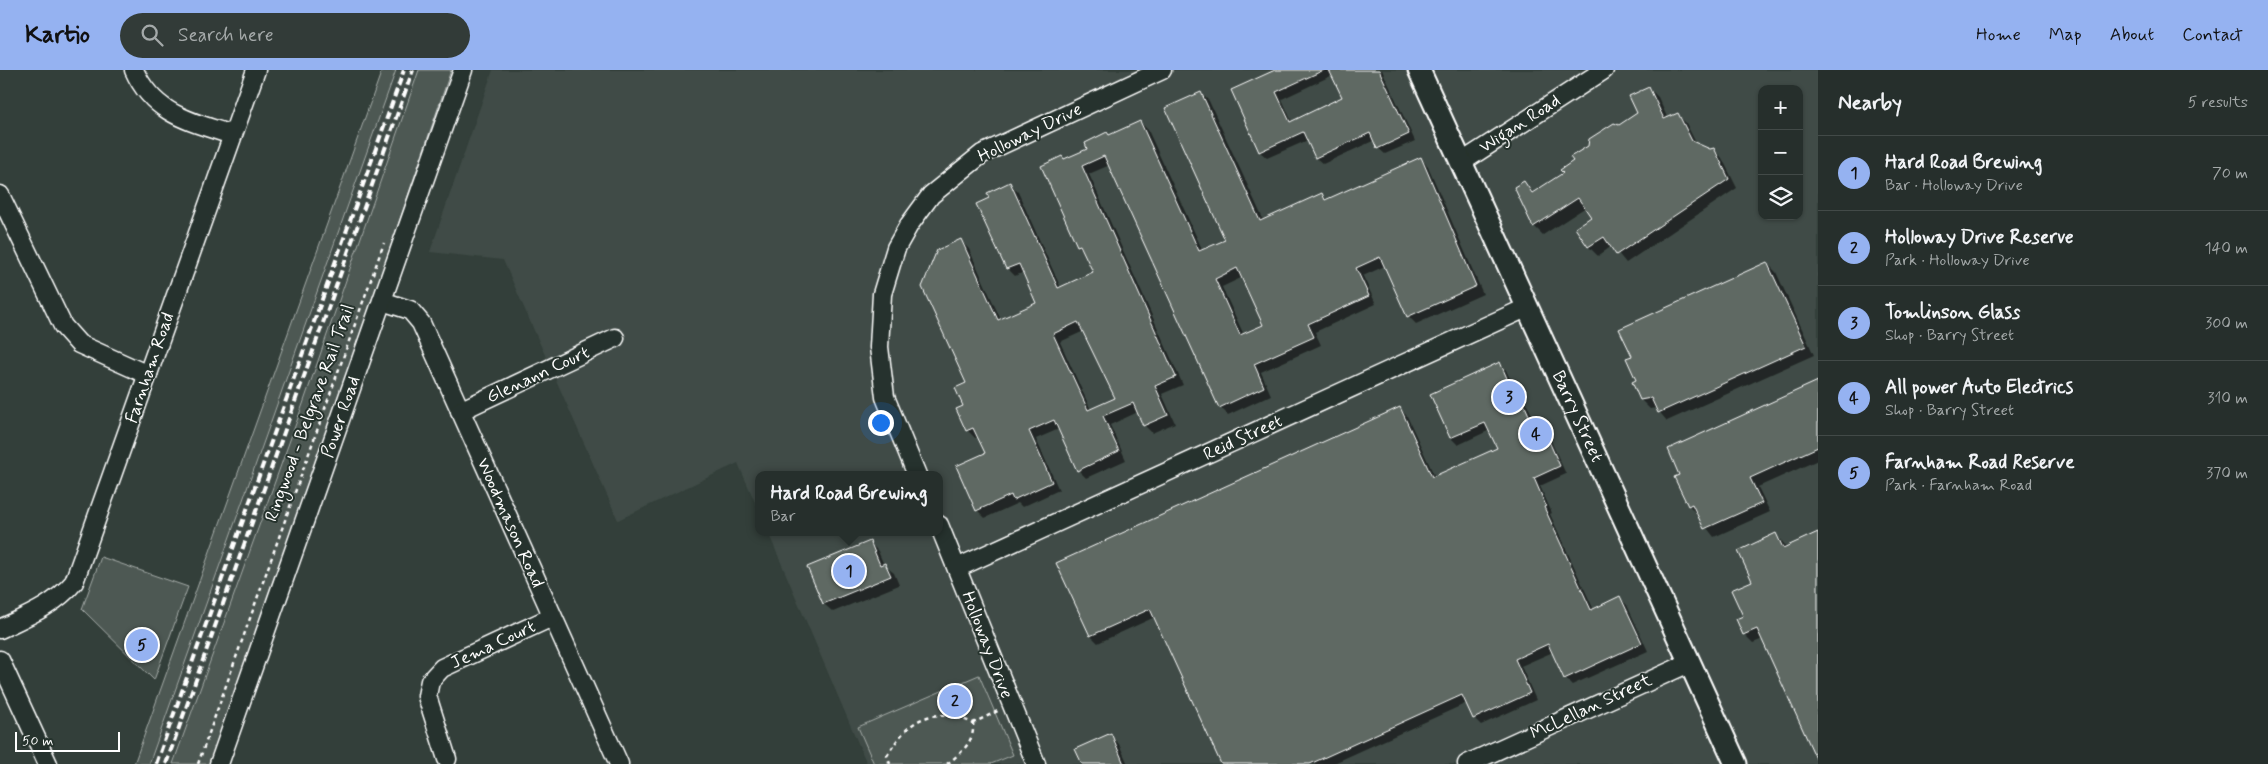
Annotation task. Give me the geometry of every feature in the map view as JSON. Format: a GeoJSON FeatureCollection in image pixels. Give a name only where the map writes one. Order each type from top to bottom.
{"type":"FeatureCollection","features":[{"type":"Feature","properties":{"kind":"main road","name":"Barry Street"},"geometry":{"type":"LineString","coordinates":[[1419,70],[1736,764]]}},
{"type":"Feature","properties":{"kind":"street"},"geometry":{"type":"LineString","coordinates":[[134,70],[153,100],[173,115],[232,135]]}},
{"type":"Feature","properties":{"kind":"street","name":"Farnham Road"},"geometry":{"type":"LineString","coordinates":[[0,629],[49,605],[59,598],[74,582],[256,70]]}},
{"type":"Feature","properties":{"kind":"street","name":"Power Road"},"geometry":{"type":"LineString","coordinates":[[219,764],[463,70]]}},
{"type":"Feature","properties":{"kind":"street","name":"Holloway Drive"},"geometry":{"type":"LineString","coordinates":[[916,471],[886,397],[878,347],[882,294],[896,248],[909,224],[930,196],[982,154],[1162,70]]}},
{"type":"Feature","properties":{"kind":"street","name":"Wigan Road"},"geometry":{"type":"LineString","coordinates":[[1462,162],[1604,70]]}},
{"type":"Feature","properties":{"kind":"street"},"geometry":{"type":"LineString","coordinates":[[0,196],[63,326],[79,344],[148,375]]}},
{"type":"Feature","properties":{"kind":"street","name":"Woodmason Road"},"geometry":{"type":"LineString","coordinates":[[382,301],[410,310],[421,323],[619,764]]}},
{"type":"Feature","properties":{"kind":"street","name":"Reid Street"},"geometry":{"type":"LineString","coordinates":[[957,568],[1528,307]]}},
{"type":"Feature","properties":{"kind":"street","name":"Glenann Court"},"geometry":{"type":"LineString","coordinates":[[460,412],[615,338]]}},
{"type":"Feature","properties":{"kind":"street","name":"Holloway Drive"},"geometry":{"type":"LineString","coordinates":[[943,535],[1036,764]]}},
{"type":"Feature","properties":{"kind":"street","name":"Jema Court"},"geometry":{"type":"LineString","coordinates":[[447,759],[426,696],[430,681],[442,668],[552,618]]}},
{"type":"Feature","properties":{"kind":"street"},"geometry":{"type":"LineString","coordinates":[[0,660],[48,764]]}},
{"type":"Feature","properties":{"kind":"street","name":"McLellan Street"},"geometry":{"type":"LineString","coordinates":[[1467,764],[1689,663]]}},
{"type":"Feature","properties":{"kind":"path","name":"Ringwood - Belgrave Rail Trail"},"geometry":{"type":"LineString","coordinates":[[198,764],[386,239]]}},
{"type":"Feature","properties":{"kind":"path"},"geometry":{"type":"LineString","coordinates":[[890,764],[887,756],[904,731],[917,720],[931,717],[957,716],[973,723],[1011,705]]}},
{"type":"Feature","properties":{"kind":"path"},"geometry":{"type":"LineString","coordinates":[[947,764],[969,744],[974,734],[973,723]]}},
{"type":"Feature","properties":{"kind":"shaded area"},"geometry":{"type":"Polygon","coordinates":[[[382,70],[396,70],[149,764],[134,764],[382,70]]]}},
{"type":"Feature","properties":{"kind":"shaded area"},"geometry":{"type":"Polygon","coordinates":[[[396,70],[419,70],[303,404],[173,764],[149,764],[396,70]]]}},
{"type":"Feature","properties":{"kind":"shaded area"},"geometry":{"type":"Polygon","coordinates":[[[419,70],[451,70],[381,275],[369,317],[211,764],[173,764],[303,404],[419,70]]]}},
{"type":"Feature","properties":{"kind":"shaded area"},"geometry":{"type":"Polygon","coordinates":[[[493,70],[1818,70],[1818,764],[867,764],[770,536],[943,536],[943,471],[755,471],[755,502],[738,463],[618,520],[503,260],[430,252],[493,70]]]}},
{"type":"Feature","properties":{"kind":"shaded area"},"geometry":{"type":"Polygon","coordinates":[[[101,557],[188,587],[154,680],[82,609],[101,557]]]}},
{"type":"Feature","properties":{"kind":"shaded area"},"geometry":{"type":"Polygon","coordinates":[[[979,675],[1013,755],[991,764],[874,764],[858,727],[979,675]]]}},
{"type":"Feature","properties":{"kind":"building"},"geometry":{"type":"Polygon","coordinates":[[[1275,70],[1324,70],[1276,92],[1290,122],[1342,97],[1329,70],[1379,70],[1409,134],[1377,149],[1370,133],[1315,158],[1303,132],[1259,152],[1231,90],[1275,70]]]}},
{"type":"Feature","properties":{"kind":"building"},"geometry":{"type":"Polygon","coordinates":[[[1649,87],[1664,119],[1678,113],[1692,141],[1710,149],[1714,148],[1729,179],[1616,255],[1604,237],[1588,247],[1575,228],[1591,217],[1578,198],[1533,227],[1514,187],[1524,181],[1532,193],[1563,173],[1560,170],[1573,161],[1570,157],[1588,146],[1589,139],[1614,123],[1619,125],[1637,113],[1629,96],[1649,87]]]}},
{"type":"Feature","properties":{"kind":"building"},"geometry":{"type":"Polygon","coordinates":[[[1201,92],[1260,221],[1322,193],[1325,200],[1421,157],[1476,286],[1407,317],[1380,257],[1356,268],[1369,296],[1308,324],[1314,337],[1254,364],[1264,387],[1219,408],[1104,156],[1082,166],[1176,377],[1155,386],[1168,415],[1143,426],[1133,403],[1103,416],[1119,451],[1077,471],[1054,420],[1029,431],[1052,482],[1013,500],[1011,495],[976,511],[956,466],[985,453],[973,428],[966,431],[956,409],[963,406],[955,388],[966,383],[922,287],[937,250],[961,239],[998,320],[1036,303],[1019,264],[1006,269],[976,204],[989,198],[987,193],[1010,182],[1058,288],[1093,272],[1080,245],[1077,246],[1041,166],[1062,156],[1064,159],[1087,149],[1085,143],[1107,132],[1109,135],[1140,121],[1199,251],[1225,240],[1165,108],[1201,92]],[[1237,268],[1215,279],[1240,335],[1263,325],[1237,268]],[[1078,322],[1053,334],[1088,410],[1115,398],[1078,322]]]}},
{"type":"Feature","properties":{"kind":"building"},"geometry":{"type":"Polygon","coordinates":[[[1767,262],[1806,346],[1658,413],[1651,398],[1640,400],[1632,382],[1636,380],[1626,358],[1632,356],[1619,329],[1767,262]]]}},
{"type":"Feature","properties":{"kind":"building"},"geometry":{"type":"Polygon","coordinates":[[[1500,362],[1509,383],[1514,381],[1532,422],[1539,419],[1560,466],[1534,478],[1546,506],[1544,507],[1591,610],[1620,596],[1642,643],[1564,679],[1548,644],[1515,659],[1530,693],[1473,719],[1462,695],[1310,764],[1221,764],[1150,609],[1090,636],[1056,563],[1400,407],[1432,477],[1497,448],[1485,423],[1450,438],[1430,394],[1500,362]]]}},
{"type":"Feature","properties":{"kind":"building"},"geometry":{"type":"Polygon","coordinates":[[[1818,381],[1818,447],[1750,478],[1762,503],[1704,529],[1692,504],[1688,506],[1674,477],[1679,475],[1668,449],[1818,381]]]}},
{"type":"Feature","properties":{"kind":"building"},"geometry":{"type":"Polygon","coordinates":[[[1818,532],[1818,763],[1757,629],[1743,635],[1736,619],[1743,616],[1731,590],[1752,581],[1738,551],[1776,533],[1783,548],[1818,532]]]}},
{"type":"Feature","properties":{"kind":"building"},"geometry":{"type":"Polygon","coordinates":[[[870,541],[880,565],[885,563],[891,576],[823,604],[807,567],[870,541]]]}},
{"type":"Feature","properties":{"kind":"building"},"geometry":{"type":"Polygon","coordinates":[[[1111,733],[1124,764],[1082,764],[1075,749],[1111,733]]]}},
{"type":"Feature","properties":{"kind":"railway"},"geometry":{"type":"LineString","coordinates":[[156,764],[404,70]]}},
{"type":"Feature","properties":{"kind":"railway"},"geometry":{"type":"LineString","coordinates":[[166,764],[413,70]]}},
{"type":"Feature","properties":{"kind":"place","name":"Tomlinson Glass"},"geometry":{"type":"Point","coordinates":[1509,397]}},
{"type":"Feature","properties":{"kind":"place","name":"All power Auto Electrics"},"geometry":{"type":"Point","coordinates":[1536,434]}},
{"type":"Feature","properties":{"kind":"place","name":"Hard Road Brewing"},"geometry":{"type":"Point","coordinates":[849,571]}},
{"type":"Feature","properties":{"kind":"place","name":"Farnham Road Reserve"},"geometry":{"type":"Point","coordinates":[142,645]}},
{"type":"Feature","properties":{"kind":"place","name":"Holloway Drive Reserve"},"geometry":{"type":"Point","coordinates":[955,701]}}]}
